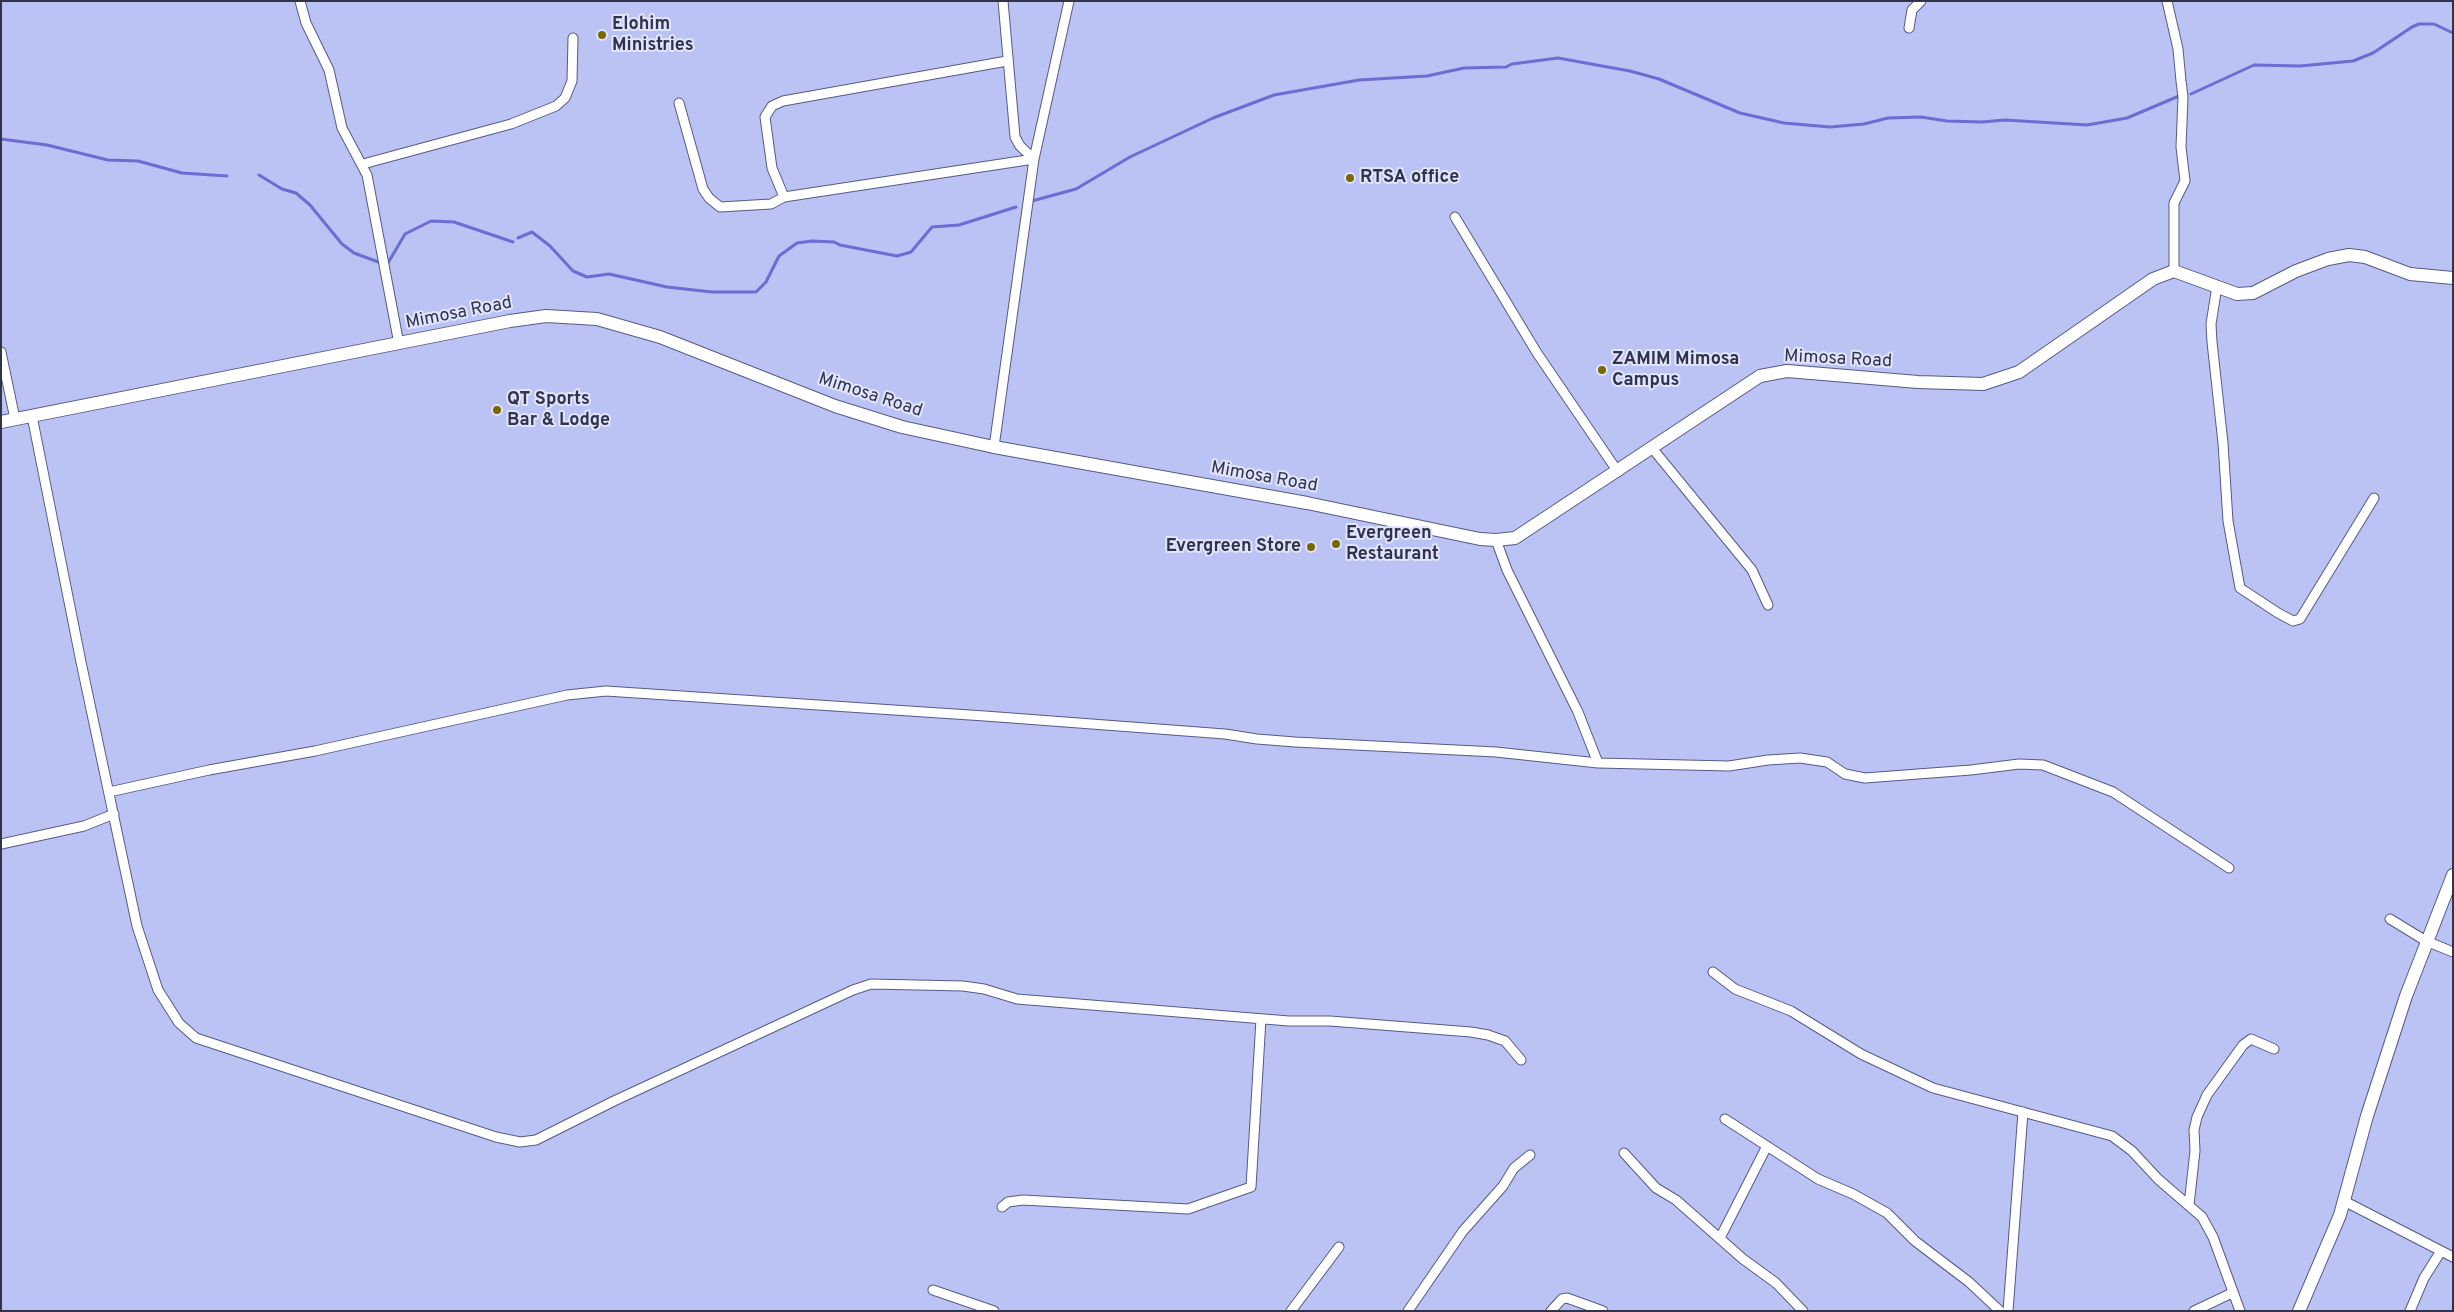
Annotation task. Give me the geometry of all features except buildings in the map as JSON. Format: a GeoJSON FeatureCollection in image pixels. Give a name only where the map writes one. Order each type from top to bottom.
{"type":"FeatureCollection","features":[{"type":"Feature","properties":{"kind":"street"},"geometry":{"type":"LineString","coordinates":[[300,1],[306,23],[328,70],[342,128],[350,145],[363,164],[375,210],[399,344]]}},
{"type":"Feature","properties":{"kind":"street"},"geometry":{"type":"LineString","coordinates":[[1004,1],[1007,61],[1016,137],[1020,146],[1034,159]]}},
{"type":"Feature","properties":{"kind":"street"},"geometry":{"type":"LineString","coordinates":[[994,447],[1034,159],[1069,1]]}},
{"type":"Feature","properties":{"kind":"street"},"geometry":{"type":"LineString","coordinates":[[1909,28],[1912,10],[1921,1]]}},
{"type":"Feature","properties":{"kind":"street"},"geometry":{"type":"LineString","coordinates":[[2167,1],[2178,49],[2182,89],[2181,147],[2185,181],[2174,203],[2174,271],[2237,294],[2253,293],[2296,271],[2328,259],[2349,255],[2365,257],[2410,274],[2453,278]]}},
{"type":"Feature","properties":{"kind":"street"},"geometry":{"type":"LineString","coordinates":[[363,164],[511,124],[556,106],[565,98],[572,81],[573,38]]}},
{"type":"Feature","properties":{"kind":"street"},"geometry":{"type":"LineString","coordinates":[[784,197],[772,168],[765,117],[772,106],[783,101],[1007,61]]}},
{"type":"Feature","properties":{"kind":"street"},"geometry":{"type":"LineString","coordinates":[[679,103],[703,189],[709,198],[720,206],[771,204],[784,197],[1034,159]]}},
{"type":"Feature","properties":{"kind":"street"},"geometry":{"type":"LineString","coordinates":[[1455,217],[1538,353],[1618,472]]}},
{"type":"Feature","properties":{"kind":"street","name":"Mimosa Road"},"geometry":{"type":"LineString","coordinates":[[1,422],[546,316],[597,319],[660,338],[869,418],[994,447],[1306,503],[1480,539],[1496,540],[1515,538],[1618,472],[1760,376],[1787,371],[1966,385],[2001,379],[2019,372],[2153,279],[2174,271]]}},
{"type":"Feature","properties":{"kind":"street"},"geometry":{"type":"LineString","coordinates":[[2217,286],[2211,324],[2212,342],[2224,443],[2228,521],[2240,588],[2293,621],[2300,619],[2374,498]]}},
{"type":"Feature","properties":{"kind":"street"},"geometry":{"type":"LineString","coordinates":[[1,352],[15,419]]}},
{"type":"Feature","properties":{"kind":"street"},"geometry":{"type":"LineString","coordinates":[[32,416],[137,926],[158,990],[179,1023],[190,1035],[510,1141],[520,1142],[536,1140],[632,1092],[853,990],[871,984],[963,986],[984,989],[1017,999],[1471,1032],[1505,1041],[1521,1060]]}},
{"type":"Feature","properties":{"kind":"street"},"geometry":{"type":"LineString","coordinates":[[1652,448],[1752,570],[1768,605]]}},
{"type":"Feature","properties":{"kind":"street"},"geometry":{"type":"LineString","coordinates":[[1496,540],[1507,570],[1578,712],[1598,762]]}},
{"type":"Feature","properties":{"kind":"street"},"geometry":{"type":"LineString","coordinates":[[109,792],[315,750],[567,695],[606,691],[943,712],[1225,734],[1295,742],[1496,752],[1598,762],[1729,766],[1768,760],[1800,758],[1827,762],[1845,774],[1865,778],[1971,770],[2019,764],[2043,765],[2113,792],[2229,868]]}},
{"type":"Feature","properties":{"kind":"street"},"geometry":{"type":"LineString","coordinates":[[1,844],[78,828],[114,814]]}},
{"type":"Feature","properties":{"kind":"street"},"geometry":{"type":"LineString","coordinates":[[2300,1311],[2344,1201],[2367,1116],[2426,941],[2450,889],[2453,875]]}},
{"type":"Feature","properties":{"kind":"street"},"geometry":{"type":"LineString","coordinates":[[2390,919],[2426,941],[2453,952]]}},
{"type":"Feature","properties":{"kind":"street"},"geometry":{"type":"LineString","coordinates":[[1713,972],[1735,989],[1791,1011],[1840,1043],[1894,1071],[1933,1088],[2112,1136],[2132,1151],[2158,1179],[2202,1217],[2213,1237],[2240,1311]]}},
{"type":"Feature","properties":{"kind":"street"},"geometry":{"type":"LineString","coordinates":[[1002,1207],[1008,1202],[1023,1200],[1188,1209],[1251,1187],[1261,1018]]}},
{"type":"Feature","properties":{"kind":"street"},"geometry":{"type":"LineString","coordinates":[[2189,1205],[2195,1151],[2194,1130],[2197,1117],[2207,1095],[2234,1056],[2251,1039],[2274,1049]]}},
{"type":"Feature","properties":{"kind":"street"},"geometry":{"type":"LineString","coordinates":[[2008,1311],[2023,1112]]}},
{"type":"Feature","properties":{"kind":"street"},"geometry":{"type":"LineString","coordinates":[[1725,1119],[1818,1179],[1853,1194],[1887,1213],[1915,1241],[1969,1282],[2000,1311]]}},
{"type":"Feature","properties":{"kind":"street"},"geometry":{"type":"LineString","coordinates":[[1720,1238],[1767,1146]]}},
{"type":"Feature","properties":{"kind":"street"},"geometry":{"type":"LineString","coordinates":[[1624,1153],[1656,1188],[1676,1200],[1743,1259],[1776,1283],[1803,1311]]}},
{"type":"Feature","properties":{"kind":"street"},"geometry":{"type":"LineString","coordinates":[[1408,1311],[1463,1231],[1502,1186],[1514,1168],[1530,1155]]}},
{"type":"Feature","properties":{"kind":"street"},"geometry":{"type":"LineString","coordinates":[[2344,1201],[2453,1257]]}},
{"type":"Feature","properties":{"kind":"street"},"geometry":{"type":"LineString","coordinates":[[1291,1311],[1339,1247]]}},
{"type":"Feature","properties":{"kind":"street"},"geometry":{"type":"LineString","coordinates":[[2410,1311],[2424,1278],[2441,1251]]}},
{"type":"Feature","properties":{"kind":"street"},"geometry":{"type":"LineString","coordinates":[[933,1290],[994,1311]]}},
{"type":"Feature","properties":{"kind":"street"},"geometry":{"type":"LineString","coordinates":[[2194,1311],[2232,1293]]}},
{"type":"Feature","properties":{"kind":"street"},"geometry":{"type":"LineString","coordinates":[[1551,1311],[1562,1299],[1567,1298],[1603,1311]]}},
{"type":"Feature","properties":{"kind":"waterway"},"geometry":{"type":"LineString","coordinates":[[2191,94],[2254,65],[2300,66],[2353,61],[2373,53],[2419,24],[2434,24],[2453,33]]}},
{"type":"Feature","properties":{"kind":"waterway"},"geometry":{"type":"LineString","coordinates":[[1032,201],[1076,189],[1130,157],[1213,118],[1274,95],[1359,80],[1427,76],[1464,68],[1506,67],[1512,64],[1558,58],[1630,71],[1659,79],[1740,113],[1784,123],[1830,127],[1864,124],[1888,118],[1921,117],[1947,121],[1982,122],[2005,120],[2087,125],[2127,118],[2179,96]]}},
{"type":"Feature","properties":{"kind":"waterway"},"geometry":{"type":"LineString","coordinates":[[1,139],[47,145],[108,160],[138,161],[182,173],[227,176]]}},
{"type":"Feature","properties":{"kind":"waterway"},"geometry":{"type":"LineString","coordinates":[[259,175],[282,189],[296,193],[310,205],[342,244],[354,253],[381,263]]}},
{"type":"Feature","properties":{"kind":"waterway"},"geometry":{"type":"LineString","coordinates":[[518,238],[532,232],[550,246],[573,271],[587,277],[609,274],[667,287],[712,292],[756,292],[766,282],[779,256],[797,243],[812,241],[834,242],[840,245],[897,256],[911,252],[932,227],[959,225],[1016,207]]}},
{"type":"Feature","properties":{"kind":"waterway"},"geometry":{"type":"LineString","coordinates":[[388,263],[405,234],[431,221],[454,222],[513,242]]}},
{"type":"Feature","properties":{"kind":"place","name":"Elohim Ministries"},"geometry":{"type":"Point","coordinates":[602,35]}},
{"type":"Feature","properties":{"kind":"place","name":"RTSA office"},"geometry":{"type":"Point","coordinates":[1350,178]}},
{"type":"Feature","properties":{"kind":"place","name":"ZAMIM Mimosa Campus"},"geometry":{"type":"Point","coordinates":[1602,370]}},
{"type":"Feature","properties":{"kind":"place","name":"QT Sports Bar & Lodge"},"geometry":{"type":"Point","coordinates":[497,410]}},
{"type":"Feature","properties":{"kind":"place","name":"Evergreen Restaurant"},"geometry":{"type":"Point","coordinates":[1336,544]}},
{"type":"Feature","properties":{"kind":"place","name":"Evergreen Store"},"geometry":{"type":"Point","coordinates":[1311,547]}}]}
